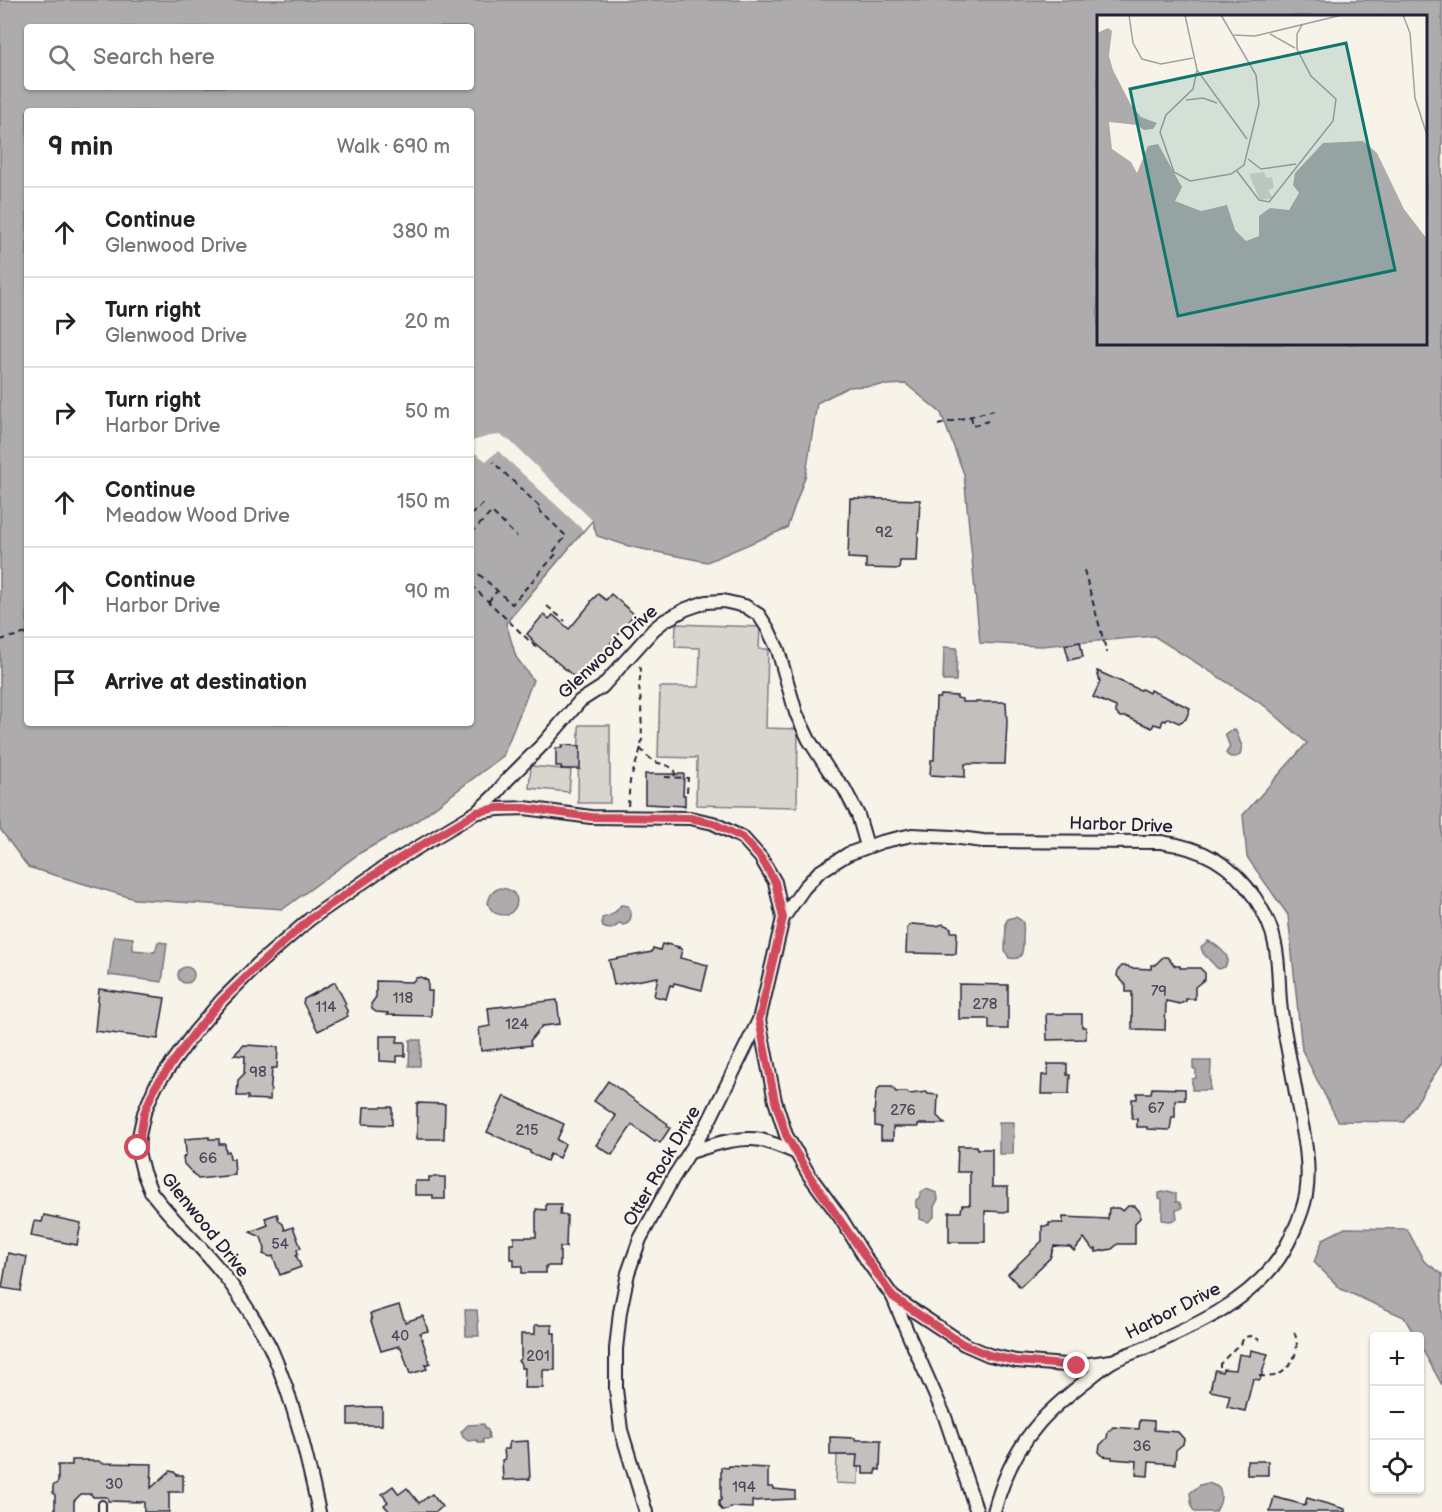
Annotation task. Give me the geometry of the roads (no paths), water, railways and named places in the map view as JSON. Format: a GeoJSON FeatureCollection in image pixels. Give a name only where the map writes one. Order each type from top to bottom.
{"type":"FeatureCollection","features":[{"type":"Feature","properties":{"kind":"street","name":"Glenwood Drive"},"geometry":{"type":"LineString","coordinates":[[319,1512],[295,1413],[270,1347],[228,1281],[151,1192],[143,1172],[138,1152],[144,1113],[155,1087],[194,1033],[222,1000],[258,964],[310,919],[385,867],[477,812],[544,743],[580,701],[602,687],[654,629],[686,609],[706,602],[733,602],[759,615],[778,650],[796,713],[809,740],[844,788],[854,806],[867,846]]}},
{"type":"Feature","properties":{"kind":"street","name":"Glenwood Drive"},"geometry":{"type":"LineString","coordinates":[[477,812],[498,808],[525,808],[591,817],[690,818],[713,823],[743,838],[761,858],[775,882],[783,918]]}},
{"type":"Feature","properties":{"kind":"street","name":"Harbor Drive"},"geometry":{"type":"LineString","coordinates":[[759,1020],[783,918],[804,888],[819,872],[848,854],[867,846],[912,835],[983,841],[1179,844],[1206,854],[1241,879],[1269,922],[1275,944],[1281,1009],[1307,1158],[1306,1196],[1289,1241],[1275,1264],[1242,1295],[1215,1314],[1112,1362],[1056,1405],[1022,1448],[1004,1480],[994,1512]]}},
{"type":"Feature","properties":{"kind":"street","name":"Otter Rock Drive"},"geometry":{"type":"LineString","coordinates":[[646,1512],[621,1430],[616,1389],[616,1349],[628,1273],[640,1239],[673,1178],[722,1098],[759,1020]]}},
{"type":"Feature","properties":{"kind":"street"},"geometry":{"type":"LineString","coordinates":[[759,1020],[775,1101],[786,1135],[809,1175],[893,1297],[945,1417],[977,1512]]}},
{"type":"Feature","properties":{"kind":"street"},"geometry":{"type":"LineString","coordinates":[[691,1152],[712,1145],[758,1140],[796,1153]]}},
{"type":"Feature","properties":{"kind":"street","name":"Harbor Drive"},"geometry":{"type":"LineString","coordinates":[[893,1297],[963,1344],[989,1355],[1016,1361],[1077,1366],[1112,1362]]}},
{"type":"Feature","properties":{"kind":"lane"},"geometry":{"type":"LineString","coordinates":[[102,1504],[102,1512]]}}]}
